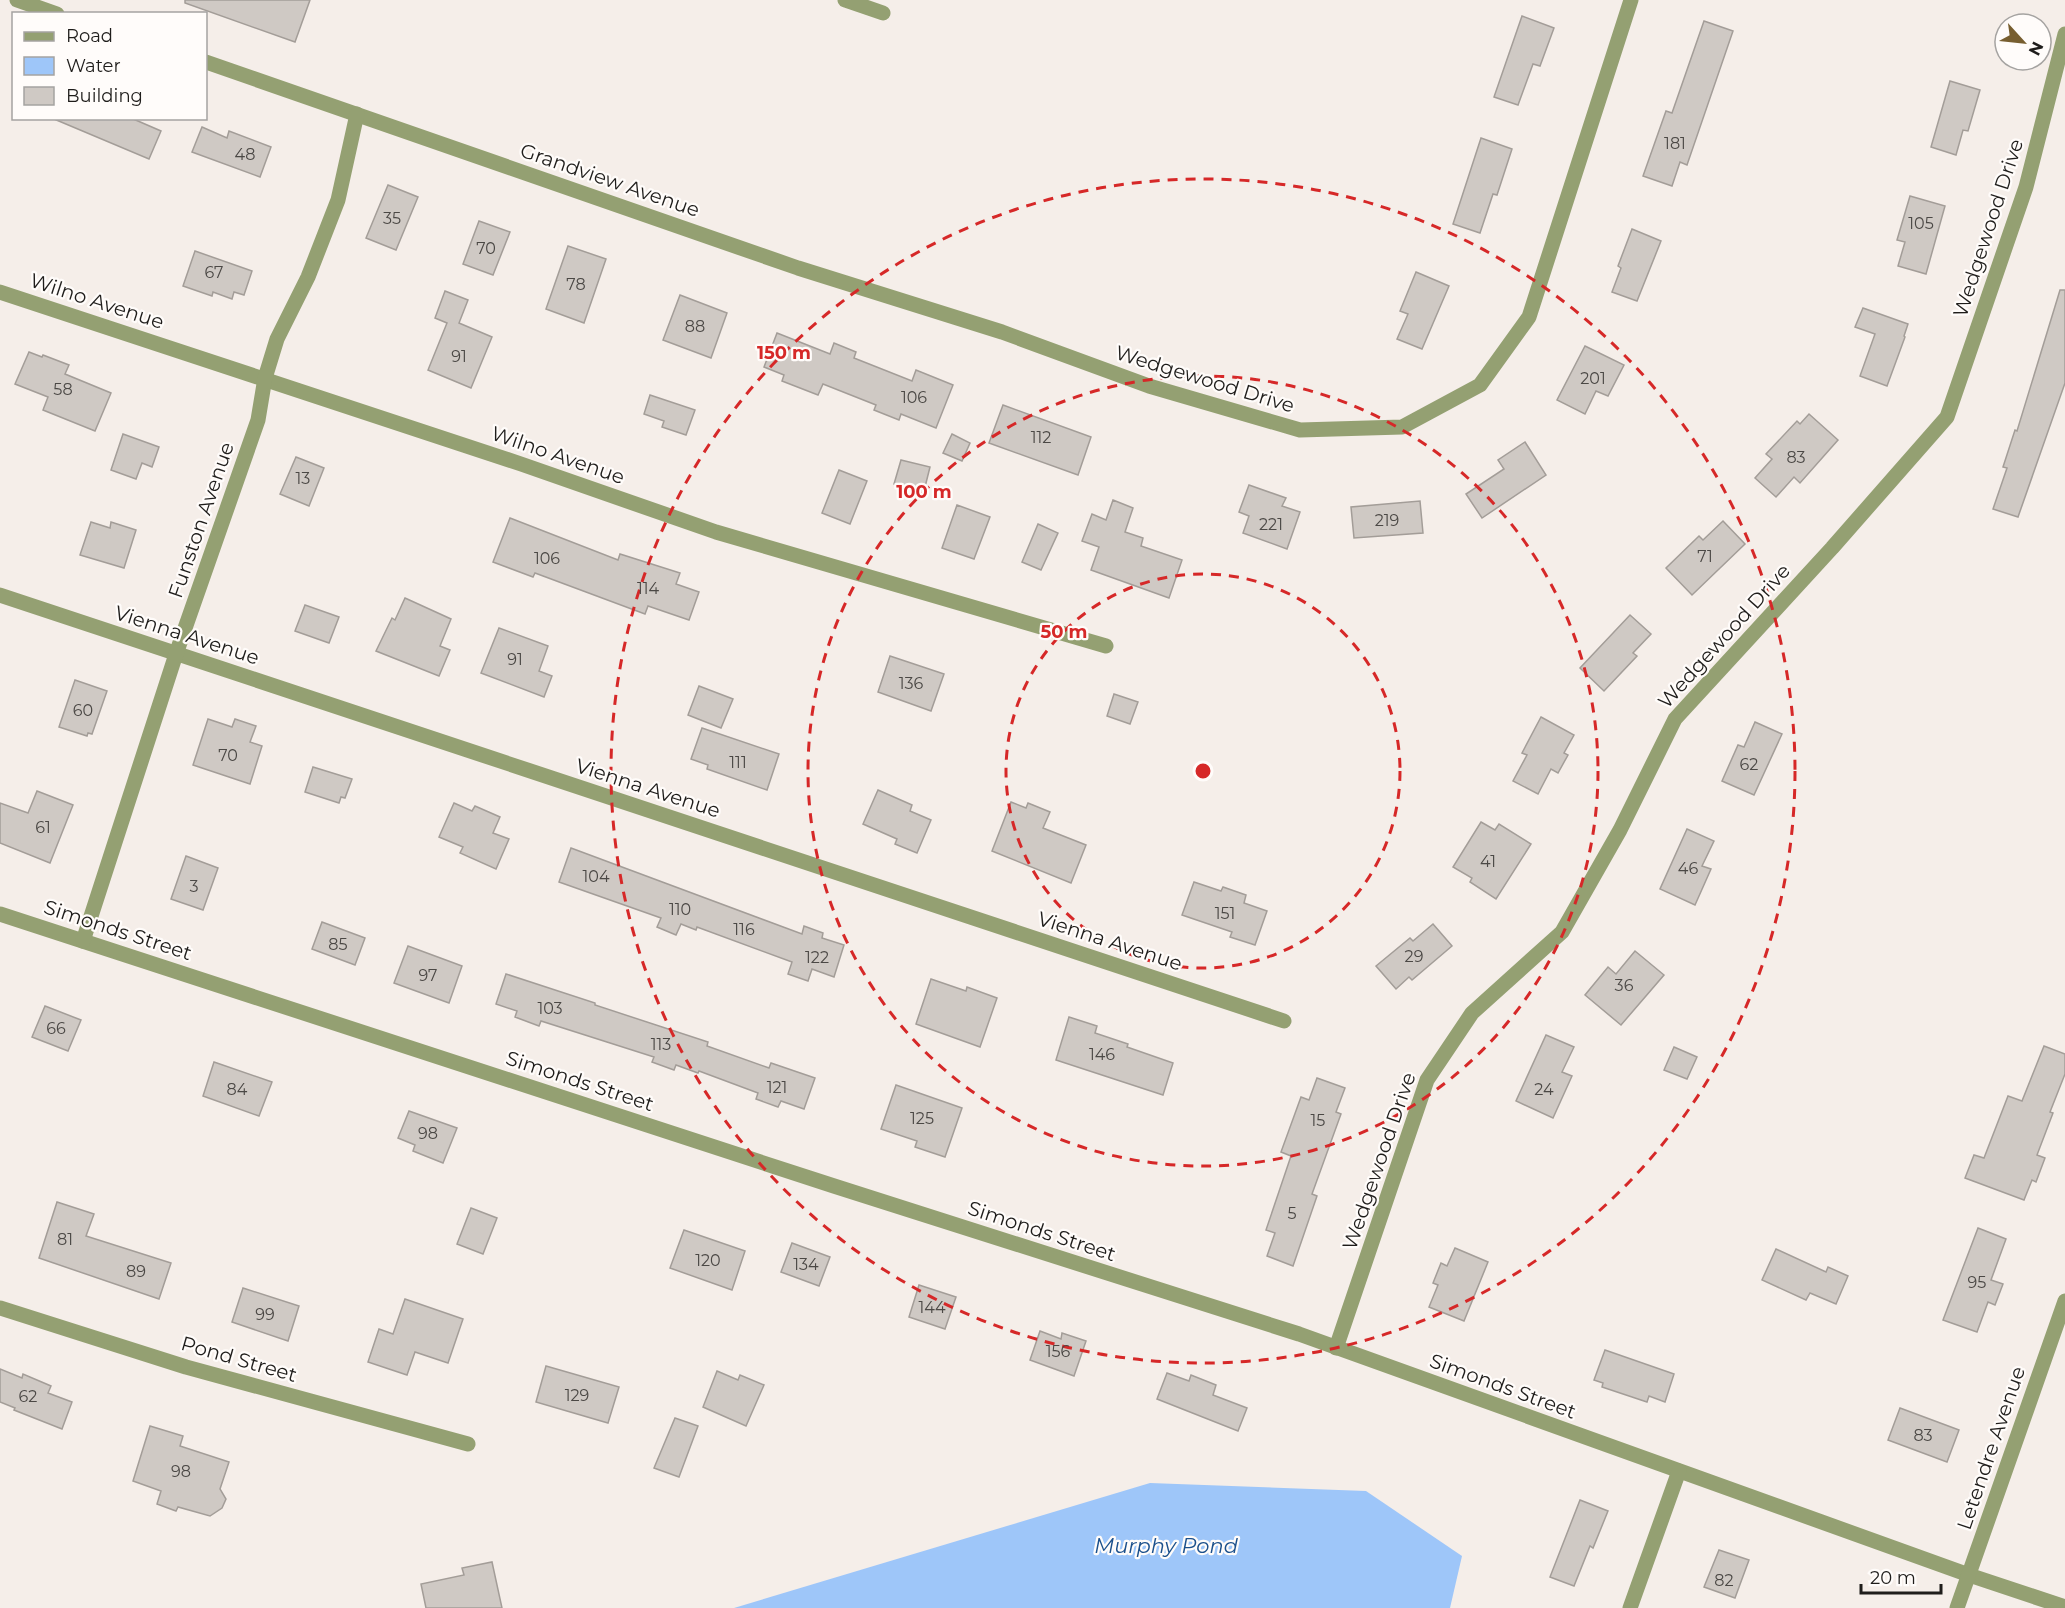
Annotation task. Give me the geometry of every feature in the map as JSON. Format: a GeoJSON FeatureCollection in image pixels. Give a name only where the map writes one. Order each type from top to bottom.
{"type":"FeatureCollection","features":[{"type":"Feature","properties":{"kind":"street"},"geometry":{"type":"LineString","coordinates":[[17,0],[51,12]]}},
{"type":"Feature","properties":{"kind":"street"},"geometry":{"type":"LineString","coordinates":[[845,0],[883,13]]}},
{"type":"Feature","properties":{"kind":"street","name":"Wedgewood Drive"},"geometry":{"type":"LineString","coordinates":[[1002,332],[1149,386],[1300,430],[1402,427],[1480,385],[1528,317],[1631,0]]}},
{"type":"Feature","properties":{"kind":"street","name":"Wedgewood Drive"},"geometry":{"type":"LineString","coordinates":[[1336,1348],[1427,1080],[1472,1013],[1562,932],[1620,830],[1675,719],[1833,548],[1947,417],[2026,188],[2065,34]]}},
{"type":"Feature","properties":{"kind":"street","name":"Grandview Avenue"},"geometry":{"type":"LineString","coordinates":[[207,62],[798,268],[1002,332]]}},
{"type":"Feature","properties":{"kind":"street","name":"Funston Avenue"},"geometry":{"type":"LineString","coordinates":[[83,941],[176,654],[258,420],[265,378],[277,339],[308,277],[338,200],[357,114]]}},
{"type":"Feature","properties":{"kind":"street","name":"Wilno Avenue"},"geometry":{"type":"LineString","coordinates":[[0,292],[265,378],[716,532],[1106,646]]}},
{"type":"Feature","properties":{"kind":"street","name":"Vienna Avenue"},"geometry":{"type":"LineString","coordinates":[[0,595],[1284,1021]]}},
{"type":"Feature","properties":{"kind":"street","name":"Simonds Street"},"geometry":{"type":"LineString","coordinates":[[0,914],[1336,1348],[1969,1575],[2065,1607]]}},
{"type":"Feature","properties":{"kind":"street","name":"Letendre Avenue"},"geometry":{"type":"LineString","coordinates":[[1957,1608],[2065,1301]]}},
{"type":"Feature","properties":{"kind":"street","name":"Pond Street"},"geometry":{"type":"LineString","coordinates":[[0,1308],[186,1367],[468,1444]]}},
{"type":"Feature","properties":{"kind":"street"},"geometry":{"type":"LineString","coordinates":[[1630,1608],[1679,1471]]}},
{"type":"Feature","properties":{"kind":"water","name":"Murphy Pond"},"geometry":{"type":"Polygon","coordinates":[[[1150,1483],[1366,1491],[1462,1556],[1450,1608],[734,1608],[1150,1483]]]}},
{"type":"Feature","properties":{"kind":"building"},"geometry":{"type":"Polygon","coordinates":[[[185,0],[310,0],[295,42],[185,3],[185,0]]]}},
{"type":"Feature","properties":{"kind":"building"},"geometry":{"type":"Polygon","coordinates":[[[1522,16],[1554,28],[1540,66],[1533,64],[1518,105],[1494,97],[1522,16]]]}},
{"type":"Feature","properties":{"kind":"building"},"geometry":{"type":"Polygon","coordinates":[[[1704,21],[1733,31],[1687,165],[1680,162],[1672,186],[1643,176],[1666,111],[1672,113],[1704,21]]]}},
{"type":"Feature","properties":{"kind":"building"},"geometry":{"type":"Polygon","coordinates":[[[1950,81],[1980,90],[1968,131],[1963,130],[1956,155],[1931,147],[1950,81]]]}},
{"type":"Feature","properties":{"kind":"building"},"geometry":{"type":"Polygon","coordinates":[[[56,120],[136,120],[161,131],[149,159],[56,120]]]}},
{"type":"Feature","properties":{"kind":"building"},"geometry":{"type":"Polygon","coordinates":[[[202,127],[227,138],[229,131],[271,147],[260,177],[192,152],[202,127]]]}},
{"type":"Feature","properties":{"kind":"building"},"geometry":{"type":"Polygon","coordinates":[[[1481,138],[1512,149],[1497,195],[1493,194],[1480,233],[1453,224],[1481,138]]]}},
{"type":"Feature","properties":{"kind":"building"},"geometry":{"type":"Polygon","coordinates":[[[388,185],[418,197],[396,250],[366,238],[388,185]]]}},
{"type":"Feature","properties":{"kind":"building"},"geometry":{"type":"Polygon","coordinates":[[[1910,196],[1945,206],[1926,274],[1898,266],[1905,242],[1897,240],[1910,196]]]}},
{"type":"Feature","properties":{"kind":"building"},"geometry":{"type":"Polygon","coordinates":[[[479,221],[510,232],[493,275],[463,264],[479,221]]]}},
{"type":"Feature","properties":{"kind":"building"},"geometry":{"type":"Polygon","coordinates":[[[1632,229],[1661,241],[1637,301],[1612,292],[1621,268],[1618,266],[1632,229]]]}},
{"type":"Feature","properties":{"kind":"building"},"geometry":{"type":"Polygon","coordinates":[[[568,246],[606,259],[584,323],[546,309],[568,246]]]}},
{"type":"Feature","properties":{"kind":"building"},"geometry":{"type":"Polygon","coordinates":[[[195,251],[252,271],[244,295],[234,292],[232,299],[213,292],[212,296],[183,286],[195,251]]]}},
{"type":"Feature","properties":{"kind":"building"},"geometry":{"type":"Polygon","coordinates":[[[1416,272],[1449,286],[1422,349],[1397,339],[1408,314],[1400,311],[1416,272]]]}},
{"type":"Feature","properties":{"kind":"building"},"geometry":{"type":"Polygon","coordinates":[[[2060,290],[2065,290],[2065,383],[2018,517],[1993,509],[2007,468],[2003,467],[2015,430],[2017,431],[2060,290]]]}},
{"type":"Feature","properties":{"kind":"building"},"geometry":{"type":"Polygon","coordinates":[[[445,291],[468,300],[459,323],[492,337],[471,388],[428,370],[447,323],[435,318],[445,291]]]}},
{"type":"Feature","properties":{"kind":"building"},"geometry":{"type":"Polygon","coordinates":[[[680,295],[727,313],[711,358],[663,340],[680,295]]]}},
{"type":"Feature","properties":{"kind":"building"},"geometry":{"type":"Polygon","coordinates":[[[1863,308],[1908,324],[1887,386],[1860,376],[1875,334],[1855,327],[1863,308]]]}},
{"type":"Feature","properties":{"kind":"building"},"geometry":{"type":"Polygon","coordinates":[[[777,333],[830,354],[834,343],[856,352],[854,358],[912,381],[916,370],[953,385],[936,428],[901,414],[899,420],[874,410],[876,405],[823,384],[818,395],[782,381],[784,375],[764,367],[777,333]]]}},
{"type":"Feature","properties":{"kind":"building"},"geometry":{"type":"Polygon","coordinates":[[[1585,346],[1624,365],[1608,396],[1596,391],[1585,414],[1557,400],[1585,346]]]}},
{"type":"Feature","properties":{"kind":"building"},"geometry":{"type":"Polygon","coordinates":[[[29,352],[69,365],[65,374],[111,393],[95,431],[43,410],[48,397],[15,384],[29,352]]]}},
{"type":"Feature","properties":{"kind":"building"},"geometry":{"type":"Polygon","coordinates":[[[650,395],[695,410],[686,435],[662,427],[664,421],[644,414],[650,395]]]}},
{"type":"Feature","properties":{"kind":"building"},"geometry":{"type":"Polygon","coordinates":[[[1003,405],[1091,437],[1078,475],[989,443],[1003,405]]]}},
{"type":"Feature","properties":{"kind":"building"},"geometry":{"type":"Polygon","coordinates":[[[1809,414],[1838,440],[1800,483],[1794,477],[1776,497],[1755,478],[1772,459],[1766,454],[1797,421],[1800,424],[1809,414]]]}},
{"type":"Feature","properties":{"kind":"building"},"geometry":{"type":"Polygon","coordinates":[[[123,434],[159,447],[152,467],[142,463],[136,479],[111,470],[123,434]]]}},
{"type":"Feature","properties":{"kind":"building"},"geometry":{"type":"Polygon","coordinates":[[[952,434],[970,443],[962,461],[943,453],[952,434]]]}},
{"type":"Feature","properties":{"kind":"building"},"geometry":{"type":"Polygon","coordinates":[[[1525,442],[1546,475],[1482,518],[1466,494],[1504,469],[1498,460],[1525,442]]]}},
{"type":"Feature","properties":{"kind":"building"},"geometry":{"type":"Polygon","coordinates":[[[296,457],[324,468],[309,506],[280,494],[296,457]]]}},
{"type":"Feature","properties":{"kind":"building"},"geometry":{"type":"Polygon","coordinates":[[[901,460],[930,467],[924,491],[894,484],[901,460]]]}},
{"type":"Feature","properties":{"kind":"building"},"geometry":{"type":"Polygon","coordinates":[[[839,470],[867,481],[850,524],[822,513],[839,470]]]}},
{"type":"Feature","properties":{"kind":"building"},"geometry":{"type":"Polygon","coordinates":[[[1249,485],[1286,498],[1282,506],[1300,512],[1287,549],[1243,533],[1249,516],[1239,512],[1249,485]]]}},
{"type":"Feature","properties":{"kind":"building"},"geometry":{"type":"Polygon","coordinates":[[[1113,500],[1133,508],[1125,532],[1143,538],[1141,546],[1182,560],[1169,598],[1091,570],[1099,547],[1082,541],[1092,514],[1106,520],[1113,500]]]}},
{"type":"Feature","properties":{"kind":"building"},"geometry":{"type":"Polygon","coordinates":[[[1420,501],[1423,533],[1354,538],[1351,507],[1420,501]]]}},
{"type":"Feature","properties":{"kind":"building"},"geometry":{"type":"Polygon","coordinates":[[[957,505],[990,517],[974,559],[942,548],[957,505]]]}},
{"type":"Feature","properties":{"kind":"building"},"geometry":{"type":"Polygon","coordinates":[[[510,518],[618,560],[620,554],[680,573],[676,584],[699,592],[689,620],[648,606],[645,614],[535,573],[533,577],[493,562],[510,518]]]}},
{"type":"Feature","properties":{"kind":"building"},"geometry":{"type":"Polygon","coordinates":[[[1723,521],[1745,544],[1692,595],[1666,568],[1699,536],[1703,540],[1723,521]]]}},
{"type":"Feature","properties":{"kind":"building"},"geometry":{"type":"Polygon","coordinates":[[[91,522],[110,528],[111,522],[136,530],[124,568],[80,555],[91,522]]]}},
{"type":"Feature","properties":{"kind":"building"},"geometry":{"type":"Polygon","coordinates":[[[1038,524],[1058,533],[1041,570],[1022,562],[1038,524]]]}},
{"type":"Feature","properties":{"kind":"building"},"geometry":{"type":"Polygon","coordinates":[[[405,598],[451,619],[440,646],[450,650],[439,676],[376,651],[392,618],[395,620],[405,598]]]}},
{"type":"Feature","properties":{"kind":"building"},"geometry":{"type":"Polygon","coordinates":[[[305,605],[339,617],[329,643],[295,631],[305,605]]]}},
{"type":"Feature","properties":{"kind":"building"},"geometry":{"type":"Polygon","coordinates":[[[1630,615],[1651,634],[1633,653],[1637,656],[1604,691],[1580,668],[1630,615]]]}},
{"type":"Feature","properties":{"kind":"building"},"geometry":{"type":"Polygon","coordinates":[[[499,628],[548,646],[539,671],[552,676],[544,697],[481,673],[499,628]]]}},
{"type":"Feature","properties":{"kind":"building"},"geometry":{"type":"Polygon","coordinates":[[[890,656],[944,674],[931,711],[878,692],[890,656]]]}},
{"type":"Feature","properties":{"kind":"building"},"geometry":{"type":"Polygon","coordinates":[[[75,680],[107,691],[92,734],[88,733],[87,736],[59,727],[75,680]]]}},
{"type":"Feature","properties":{"kind":"building"},"geometry":{"type":"Polygon","coordinates":[[[699,686],[733,699],[721,728],[688,715],[699,686]]]}},
{"type":"Feature","properties":{"kind":"building"},"geometry":{"type":"Polygon","coordinates":[[[1114,694],[1138,702],[1130,724],[1107,716],[1114,694]]]}},
{"type":"Feature","properties":{"kind":"building"},"geometry":{"type":"Polygon","coordinates":[[[1541,717],[1574,735],[1564,753],[1568,755],[1558,773],[1551,769],[1538,794],[1513,781],[1527,755],[1522,753],[1541,717]]]}},
{"type":"Feature","properties":{"kind":"building"},"geometry":{"type":"Polygon","coordinates":[[[208,719],[232,727],[235,719],[256,726],[250,742],[262,746],[250,784],[193,765],[208,719]]]}},
{"type":"Feature","properties":{"kind":"building"},"geometry":{"type":"Polygon","coordinates":[[[1755,722],[1782,734],[1754,795],[1722,781],[1738,745],[1744,747],[1755,722]]]}},
{"type":"Feature","properties":{"kind":"building"},"geometry":{"type":"Polygon","coordinates":[[[702,728],[779,754],[767,790],[707,769],[708,765],[691,759],[702,728]]]}},
{"type":"Feature","properties":{"kind":"building"},"geometry":{"type":"Polygon","coordinates":[[[313,767],[352,779],[345,798],[341,797],[339,803],[305,792],[313,767]]]}},
{"type":"Feature","properties":{"kind":"building"},"geometry":{"type":"Polygon","coordinates":[[[878,790],[912,805],[910,811],[931,820],[917,853],[895,844],[897,839],[863,824],[878,790]]]}},
{"type":"Feature","properties":{"kind":"building"},"geometry":{"type":"Polygon","coordinates":[[[37,791],[73,805],[50,863],[0,843],[0,803],[28,813],[37,791]]]}},
{"type":"Feature","properties":{"kind":"building"},"geometry":{"type":"Polygon","coordinates":[[[1011,802],[1026,808],[1028,803],[1050,812],[1043,828],[1086,845],[1071,883],[992,851],[1011,802]]]}},
{"type":"Feature","properties":{"kind":"building"},"geometry":{"type":"Polygon","coordinates":[[[454,803],[472,811],[475,806],[500,817],[493,833],[509,839],[496,869],[460,853],[463,847],[439,837],[454,803]]]}},
{"type":"Feature","properties":{"kind":"building"},"geometry":{"type":"Polygon","coordinates":[[[1481,822],[1495,830],[1499,824],[1531,844],[1496,899],[1470,882],[1472,878],[1453,867],[1481,822]]]}},
{"type":"Feature","properties":{"kind":"building"},"geometry":{"type":"Polygon","coordinates":[[[1687,829],[1714,841],[1702,866],[1711,869],[1695,905],[1660,889],[1687,829]]]}},
{"type":"Feature","properties":{"kind":"building"},"geometry":{"type":"Polygon","coordinates":[[[571,848],[802,934],[804,926],[823,933],[822,938],[844,945],[834,977],[812,969],[808,981],[788,974],[792,962],[697,927],[696,930],[681,924],[676,935],[657,927],[661,918],[559,882],[571,848]]]}},
{"type":"Feature","properties":{"kind":"building"},"geometry":{"type":"Polygon","coordinates":[[[186,856],[218,868],[203,910],[171,899],[186,856]]]}},
{"type":"Feature","properties":{"kind":"building"},"geometry":{"type":"Polygon","coordinates":[[[1194,882],[1221,891],[1223,887],[1246,895],[1244,903],[1267,911],[1255,945],[1230,937],[1232,932],[1182,915],[1194,882]]]}},
{"type":"Feature","properties":{"kind":"building"},"geometry":{"type":"Polygon","coordinates":[[[322,922],[365,938],[355,965],[312,949],[322,922]]]}},
{"type":"Feature","properties":{"kind":"building"},"geometry":{"type":"Polygon","coordinates":[[[1433,924],[1452,946],[1412,980],[1409,977],[1396,989],[1376,966],[1410,938],[1413,941],[1433,924]]]}},
{"type":"Feature","properties":{"kind":"building"},"geometry":{"type":"Polygon","coordinates":[[[408,946],[462,966],[449,1003],[394,983],[408,946]]]}},
{"type":"Feature","properties":{"kind":"building"},"geometry":{"type":"Polygon","coordinates":[[[1635,951],[1664,975],[1621,1025],[1585,995],[1608,967],[1616,974],[1635,951]]]}},
{"type":"Feature","properties":{"kind":"building"},"geometry":{"type":"Polygon","coordinates":[[[506,974],[708,1042],[707,1046],[769,1068],[771,1063],[815,1078],[804,1109],[781,1101],[778,1107],[756,1099],[758,1093],[699,1071],[698,1073],[676,1065],[674,1070],[652,1062],[654,1057],[541,1021],[539,1026],[515,1017],[517,1011],[496,1004],[506,974]]]}},
{"type":"Feature","properties":{"kind":"building"},"geometry":{"type":"Polygon","coordinates":[[[931,979],[966,991],[967,987],[997,998],[980,1047],[916,1024],[931,979]]]}},
{"type":"Feature","properties":{"kind":"building"},"geometry":{"type":"Polygon","coordinates":[[[45,1006],[81,1020],[68,1051],[32,1037],[45,1006]]]}},
{"type":"Feature","properties":{"kind":"building"},"geometry":{"type":"Polygon","coordinates":[[[1069,1017],[1097,1026],[1095,1033],[1173,1063],[1163,1095],[1056,1060],[1069,1017]]]}},
{"type":"Feature","properties":{"kind":"building"},"geometry":{"type":"Polygon","coordinates":[[[1546,1035],[1574,1047],[1562,1072],[1572,1076],[1553,1118],[1516,1101],[1546,1035]]]}},
{"type":"Feature","properties":{"kind":"building"},"geometry":{"type":"Polygon","coordinates":[[[2044,1046],[2065,1054],[2065,1074],[2037,1155],[2045,1158],[2036,1182],[2032,1180],[2024,1200],[1965,1178],[1974,1155],[1984,1158],[2008,1096],[2022,1101],[2044,1046]]]}},
{"type":"Feature","properties":{"kind":"building"},"geometry":{"type":"Polygon","coordinates":[[[1674,1047],[1697,1057],[1687,1079],[1664,1070],[1674,1047]]]}},
{"type":"Feature","properties":{"kind":"building"},"geometry":{"type":"Polygon","coordinates":[[[214,1062],[272,1082],[259,1116],[203,1096],[214,1062]]]}},
{"type":"Feature","properties":{"kind":"building"},"geometry":{"type":"Polygon","coordinates":[[[1317,1078],[1345,1088],[1336,1112],[1341,1114],[1312,1194],[1317,1196],[1293,1266],[1267,1256],[1275,1233],[1266,1230],[1291,1156],[1281,1152],[1301,1097],[1309,1100],[1317,1078]]]}},
{"type":"Feature","properties":{"kind":"building"},"geometry":{"type":"Polygon","coordinates":[[[896,1085],[962,1108],[945,1157],[915,1147],[917,1141],[881,1129],[896,1085]]]}},
{"type":"Feature","properties":{"kind":"building"},"geometry":{"type":"Polygon","coordinates":[[[409,1111],[457,1128],[443,1163],[413,1151],[415,1145],[398,1138],[409,1111]]]}},
{"type":"Feature","properties":{"kind":"building"},"geometry":{"type":"Polygon","coordinates":[[[57,1202],[94,1214],[86,1236],[171,1263],[159,1299],[39,1258],[57,1202]]]}},
{"type":"Feature","properties":{"kind":"building"},"geometry":{"type":"Polygon","coordinates":[[[471,1208],[497,1218],[483,1254],[457,1244],[471,1208]]]}},
{"type":"Feature","properties":{"kind":"building"},"geometry":{"type":"Polygon","coordinates":[[[1978,1228],[2006,1239],[1991,1280],[2003,1284],[1995,1305],[1988,1302],[1977,1332],[1943,1320],[1978,1228]]]}},
{"type":"Feature","properties":{"kind":"building"},"geometry":{"type":"Polygon","coordinates":[[[684,1230],[745,1251],[732,1290],[670,1268],[684,1230]]]}},
{"type":"Feature","properties":{"kind":"building"},"geometry":{"type":"Polygon","coordinates":[[[792,1243],[830,1257],[819,1286],[781,1272],[792,1243]]]}},
{"type":"Feature","properties":{"kind":"building"},"geometry":{"type":"Polygon","coordinates":[[[1455,1248],[1488,1262],[1464,1321],[1429,1307],[1438,1285],[1433,1283],[1441,1263],[1447,1266],[1455,1248]]]}},
{"type":"Feature","properties":{"kind":"building"},"geometry":{"type":"Polygon","coordinates":[[[1776,1249],[1826,1272],[1828,1267],[1848,1276],[1836,1304],[1810,1293],[1806,1300],[1762,1280],[1776,1249]]]}},
{"type":"Feature","properties":{"kind":"building"},"geometry":{"type":"Polygon","coordinates":[[[919,1285],[956,1297],[945,1329],[909,1317],[919,1285]]]}},
{"type":"Feature","properties":{"kind":"building"},"geometry":{"type":"Polygon","coordinates":[[[243,1288],[299,1306],[288,1341],[232,1322],[243,1288]]]}},
{"type":"Feature","properties":{"kind":"building"},"geometry":{"type":"Polygon","coordinates":[[[405,1299],[463,1319],[448,1363],[415,1352],[407,1375],[368,1362],[379,1329],[393,1334],[405,1299]]]}},
{"type":"Feature","properties":{"kind":"building"},"geometry":{"type":"Polygon","coordinates":[[[1040,1331],[1061,1339],[1062,1333],[1086,1341],[1074,1376],[1030,1360],[1040,1331]]]}},
{"type":"Feature","properties":{"kind":"building"},"geometry":{"type":"Polygon","coordinates":[[[1605,1350],[1674,1374],[1665,1402],[1649,1396],[1647,1402],[1602,1387],[1603,1383],[1594,1380],[1605,1350]]]}},
{"type":"Feature","properties":{"kind":"building"},"geometry":{"type":"Polygon","coordinates":[[[546,1366],[619,1387],[608,1423],[536,1402],[546,1366]]]}},
{"type":"Feature","properties":{"kind":"building"},"geometry":{"type":"Polygon","coordinates":[[[0,1369],[22,1378],[23,1374],[51,1386],[48,1393],[72,1402],[62,1429],[0,1402],[0,1369]]]}},
{"type":"Feature","properties":{"kind":"building"},"geometry":{"type":"Polygon","coordinates":[[[717,1371],[738,1380],[740,1375],[764,1385],[746,1426],[703,1407],[717,1371]]]}},
{"type":"Feature","properties":{"kind":"building"},"geometry":{"type":"Polygon","coordinates":[[[1167,1373],[1189,1381],[1191,1375],[1216,1385],[1213,1395],[1247,1408],[1238,1431],[1157,1399],[1167,1373]]]}},
{"type":"Feature","properties":{"kind":"building"},"geometry":{"type":"Polygon","coordinates":[[[1900,1408],[1959,1430],[1947,1462],[1888,1440],[1900,1408]]]}},
{"type":"Feature","properties":{"kind":"building"},"geometry":{"type":"Polygon","coordinates":[[[675,1418],[698,1426],[679,1477],[654,1468],[675,1418]]]}},
{"type":"Feature","properties":{"kind":"building"},"geometry":{"type":"Polygon","coordinates":[[[150,1426],[183,1436],[180,1446],[229,1462],[220,1489],[226,1499],[222,1508],[210,1516],[178,1507],[176,1511],[157,1504],[161,1491],[133,1481],[150,1426]]]}},
{"type":"Feature","properties":{"kind":"building"},"geometry":{"type":"Polygon","coordinates":[[[1580,1500],[1608,1511],[1593,1548],[1590,1546],[1574,1586],[1550,1577],[1580,1500]]]}},
{"type":"Feature","properties":{"kind":"building"},"geometry":{"type":"Polygon","coordinates":[[[1719,1550],[1749,1560],[1735,1598],[1704,1587],[1719,1550]]]}},
{"type":"Feature","properties":{"kind":"building"},"geometry":{"type":"Polygon","coordinates":[[[492,1562],[502,1608],[426,1608],[421,1584],[464,1575],[462,1568],[492,1562]]]}}]}
